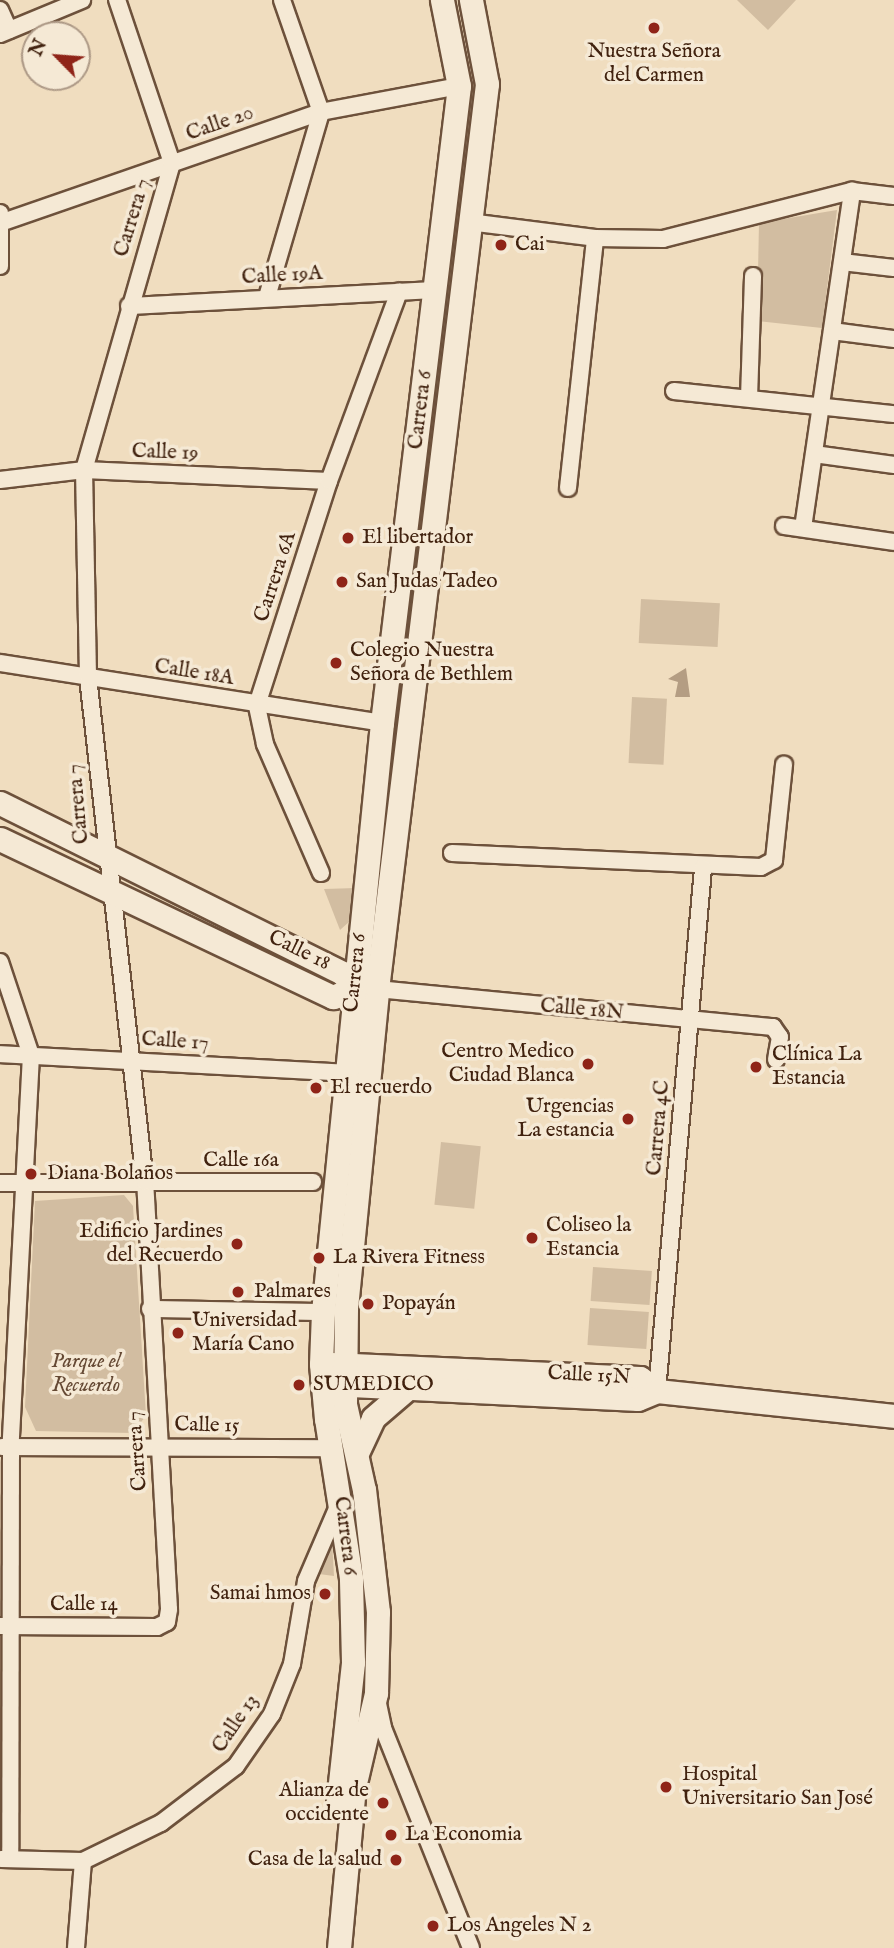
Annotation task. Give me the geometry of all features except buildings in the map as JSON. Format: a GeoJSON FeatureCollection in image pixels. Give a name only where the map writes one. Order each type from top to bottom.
{"type":"FeatureCollection","features":[{"type":"Feature","properties":{"kind":"main road","name":"Carrera 6"},"geometry":{"type":"LineString","coordinates":[[339,1948],[354,1787],[376,1693],[378,1612],[356,1453],[333,1374],[323,1312],[346,1073],[366,988],[360,936],[382,723],[459,86],[442,0]]}},
{"type":"Feature","properties":{"kind":"main road","name":"Carrera 6"},"geometry":{"type":"LineString","coordinates":[[323,1948],[353,1662],[351,1578],[341,1498],[330,1448],[333,1374],[366,988],[487,84],[471,0]]}},
{"type":"Feature","properties":{"kind":"main road","name":"Calle 18"},"geometry":{"type":"LineString","coordinates":[[0,803],[313,958],[366,988]]}},
{"type":"Feature","properties":{"kind":"main road","name":"Calle 18"},"geometry":{"type":"LineString","coordinates":[[0,839],[332,997],[366,988]]}},
{"type":"Feature","properties":{"kind":"main road"},"geometry":{"type":"LineString","coordinates":[[313,958],[339,953],[360,936]]}},
{"type":"Feature","properties":{"kind":"main road"},"geometry":{"type":"LineString","coordinates":[[333,1374],[408,1388],[638,1399],[657,1391]]}},
{"type":"Feature","properties":{"kind":"main road","name":"Calle 15N"},"geometry":{"type":"LineString","coordinates":[[333,1374],[640,1378],[657,1391],[894,1416]]}},
{"type":"Feature","properties":{"kind":"main road"},"geometry":{"type":"LineString","coordinates":[[356,1453],[373,1418],[408,1388]]}},
{"type":"Feature","properties":{"kind":"street"},"geometry":{"type":"LineString","coordinates":[[0,10],[4,32],[82,0]]}},
{"type":"Feature","properties":{"kind":"street","name":"Carrera 7"},"geometry":{"type":"LineString","coordinates":[[117,0],[172,163],[83,470],[88,677],[104,855],[114,891],[145,1182],[167,1622]]}},
{"type":"Feature","properties":{"kind":"street"},"geometry":{"type":"LineString","coordinates":[[267,298],[321,112],[282,0]]}},
{"type":"Feature","properties":{"kind":"street","name":"Calle 20"},"geometry":{"type":"LineString","coordinates":[[1,219],[321,112],[459,86]]}},
{"type":"Feature","properties":{"kind":"street"},"geometry":{"type":"LineString","coordinates":[[469,222],[595,238],[663,239],[852,191],[894,195]]}},
{"type":"Feature","properties":{"kind":"street"},"geometry":{"type":"LineString","coordinates":[[803,528],[852,191]]}},
{"type":"Feature","properties":{"kind":"street"},"geometry":{"type":"LineString","coordinates":[[0,267],[1,219]]}},
{"type":"Feature","properties":{"kind":"street"},"geometry":{"type":"LineString","coordinates":[[568,488],[595,238]]}},
{"type":"Feature","properties":{"kind":"street"},"geometry":{"type":"LineString","coordinates":[[842,262],[894,268]]}},
{"type":"Feature","properties":{"kind":"street"},"geometry":{"type":"LineString","coordinates":[[749,398],[753,276]]}},
{"type":"Feature","properties":{"kind":"street","name":"Calle 19A"},"geometry":{"type":"LineString","coordinates":[[129,306],[436,290]]}},
{"type":"Feature","properties":{"kind":"street","name":"Carrera 6A"},"geometry":{"type":"LineString","coordinates":[[321,873],[265,744],[257,705],[329,481],[399,292]]}},
{"type":"Feature","properties":{"kind":"street"},"geometry":{"type":"LineString","coordinates":[[832,331],[894,339]]}},
{"type":"Feature","properties":{"kind":"street"},"geometry":{"type":"LineString","coordinates":[[674,391],[894,414]]}},
{"type":"Feature","properties":{"kind":"street"},"geometry":{"type":"LineString","coordinates":[[814,454],[894,465]]}},
{"type":"Feature","properties":{"kind":"street","name":"Calle 19"},"geometry":{"type":"LineString","coordinates":[[0,480],[83,470],[329,481]]}},
{"type":"Feature","properties":{"kind":"street"},"geometry":{"type":"LineString","coordinates":[[784,526],[894,542]]}},
{"type":"Feature","properties":{"kind":"street","name":"Calle 18A"},"geometry":{"type":"LineString","coordinates":[[0,663],[382,723]]}},
{"type":"Feature","properties":{"kind":"street"},"geometry":{"type":"LineString","coordinates":[[452,853],[703,868],[761,867],[774,860],[784,765]]}},
{"type":"Feature","properties":{"kind":"street","name":"Carrera 4C"},"geometry":{"type":"LineString","coordinates":[[657,1391],[703,868]]}},
{"type":"Feature","properties":{"kind":"street"},"geometry":{"type":"LineString","coordinates":[[0,962],[31,1055],[24,1182],[7,1318],[5,1859]]}},
{"type":"Feature","properties":{"kind":"street","name":"Calle 18N"},"geometry":{"type":"LineString","coordinates":[[366,988],[777,1029],[776,1060]]}},
{"type":"Feature","properties":{"kind":"street","name":"Calle 17"},"geometry":{"type":"LineString","coordinates":[[0,1054],[346,1073]]}},
{"type":"Feature","properties":{"kind":"street","name":"Calle 16a"},"geometry":{"type":"LineString","coordinates":[[0,1183],[313,1182]]}},
{"type":"Feature","properties":{"kind":"street"},"geometry":{"type":"LineString","coordinates":[[150,1309],[323,1312]]}},
{"type":"Feature","properties":{"kind":"street","name":"Calle 15"},"geometry":{"type":"LineString","coordinates":[[6,1447],[330,1448]]}},
{"type":"Feature","properties":{"kind":"street","name":"Calle 13"},"geometry":{"type":"LineString","coordinates":[[5,1859],[83,1861],[161,1823],[236,1766],[272,1714],[292,1664],[306,1581],[341,1498]]}},
{"type":"Feature","properties":{"kind":"street","name":"Calle 14"},"geometry":{"type":"LineString","coordinates":[[5,1626],[157,1627],[167,1622]]}},
{"type":"Feature","properties":{"kind":"street","name":"Carrera 6"},"geometry":{"type":"LineString","coordinates":[[376,1693],[383,1728],[471,1948]]}},
{"type":"Feature","properties":{"kind":"street"},"geometry":{"type":"LineString","coordinates":[[76,1948],[83,1861]]}},
{"type":"Feature","properties":{"kind":"green space"},"geometry":{"type":"Polygon","coordinates":[[[737,0],[796,0],[768,30],[737,0]]]}},
{"type":"Feature","properties":{"kind":"green space"},"geometry":{"type":"Polygon","coordinates":[[[837,210],[822,328],[757,321],[759,223],[837,210]]]}},
{"type":"Feature","properties":{"kind":"green space"},"geometry":{"type":"Polygon","coordinates":[[[641,599],[720,603],[718,647],[639,643],[641,599]]]}},
{"type":"Feature","properties":{"kind":"green space"},"geometry":{"type":"Polygon","coordinates":[[[632,697],[667,699],[663,765],[629,763],[632,697]]]}},
{"type":"Feature","properties":{"kind":"green space"},"geometry":{"type":"Polygon","coordinates":[[[356,888],[350,921],[340,930],[324,889],[356,888]]]}},
{"type":"Feature","properties":{"kind":"green space"},"geometry":{"type":"Polygon","coordinates":[[[441,1142],[481,1146],[474,1209],[434,1205],[441,1142]]]}},
{"type":"Feature","properties":{"kind":"green space","name":"Parque el Recuerdo"},"geometry":{"type":"Polygon","coordinates":[[[124,1195],[133,1206],[146,1416],[132,1433],[36,1431],[25,1407],[35,1201],[124,1195]]]}},
{"type":"Feature","properties":{"kind":"green space"},"geometry":{"type":"Polygon","coordinates":[[[593,1267],[652,1271],[649,1305],[591,1301],[593,1267]]]}},
{"type":"Feature","properties":{"kind":"green space"},"geometry":{"type":"Polygon","coordinates":[[[590,1308],[649,1312],[646,1349],[587,1345],[590,1308]]]}},
{"type":"Feature","properties":{"kind":"green space"},"geometry":{"type":"Polygon","coordinates":[[[332,1540],[334,1576],[319,1574],[332,1540]]]}},
{"type":"Feature","properties":{"kind":"shaded area"},"geometry":{"type":"Polygon","coordinates":[[[686,668],[690,697],[675,697],[678,682],[668,679],[686,668]]]}},
{"type":"Feature","properties":{"kind":"place","name":"Nuestra Señora del Carmen"},"geometry":{"type":"Point","coordinates":[654,28]}},
{"type":"Feature","properties":{"kind":"place","name":"Cai"},"geometry":{"type":"Point","coordinates":[501,245]}},
{"type":"Feature","properties":{"kind":"place","name":"El libertador"},"geometry":{"type":"Point","coordinates":[348,538]}},
{"type":"Feature","properties":{"kind":"place","name":"San Judas Tadeo"},"geometry":{"type":"Point","coordinates":[342,582]}},
{"type":"Feature","properties":{"kind":"place","name":"Colegio Nuestra Señora de Bethlem"},"geometry":{"type":"Point","coordinates":[336,663]}},
{"type":"Feature","properties":{"kind":"place","name":"Centro Medico Ciudad Blanca"},"geometry":{"type":"Point","coordinates":[588,1064]}},
{"type":"Feature","properties":{"kind":"place","name":"Clínica La Estancia"},"geometry":{"type":"Point","coordinates":[756,1067]}},
{"type":"Feature","properties":{"kind":"place","name":"El recuerdo"},"geometry":{"type":"Point","coordinates":[316,1088]}},
{"type":"Feature","properties":{"kind":"place","name":"Urgencias La estancia"},"geometry":{"type":"Point","coordinates":[628,1119]}},
{"type":"Feature","properties":{"kind":"place","name":"Diana Bolaños"},"geometry":{"type":"Point","coordinates":[31,1174]}},
{"type":"Feature","properties":{"kind":"place","name":"Coliseo la Estancia"},"geometry":{"type":"Point","coordinates":[532,1238]}},
{"type":"Feature","properties":{"kind":"place","name":"Edificio Jardines del Recuerdo"},"geometry":{"type":"Point","coordinates":[237,1244]}},
{"type":"Feature","properties":{"kind":"place","name":"La Rivera Fitness"},"geometry":{"type":"Point","coordinates":[319,1258]}},
{"type":"Feature","properties":{"kind":"place","name":"Palmares"},"geometry":{"type":"Point","coordinates":[238,1292]}},
{"type":"Feature","properties":{"kind":"place","name":"Popayán"},"geometry":{"type":"Point","coordinates":[368,1304]}},
{"type":"Feature","properties":{"kind":"place","name":"Universidad María Cano"},"geometry":{"type":"Point","coordinates":[178,1333]}},
{"type":"Feature","properties":{"kind":"place","name":"SUMEDICO"},"geometry":{"type":"Point","coordinates":[299,1385]}},
{"type":"Feature","properties":{"kind":"place","name":"Samai hmos"},"geometry":{"type":"Point","coordinates":[325,1594]}},
{"type":"Feature","properties":{"kind":"place","name":"Hospital Universitario San José"},"geometry":{"type":"Point","coordinates":[666,1787]}},
{"type":"Feature","properties":{"kind":"place","name":"Alianza de occidente"},"geometry":{"type":"Point","coordinates":[383,1803]}},
{"type":"Feature","properties":{"kind":"place","name":"La Economia"},"geometry":{"type":"Point","coordinates":[391,1835]}},
{"type":"Feature","properties":{"kind":"place","name":"Casa de la salud"},"geometry":{"type":"Point","coordinates":[396,1860]}},
{"type":"Feature","properties":{"kind":"place","name":"Los Angeles N 2"},"geometry":{"type":"Point","coordinates":[433,1926]}}]}
